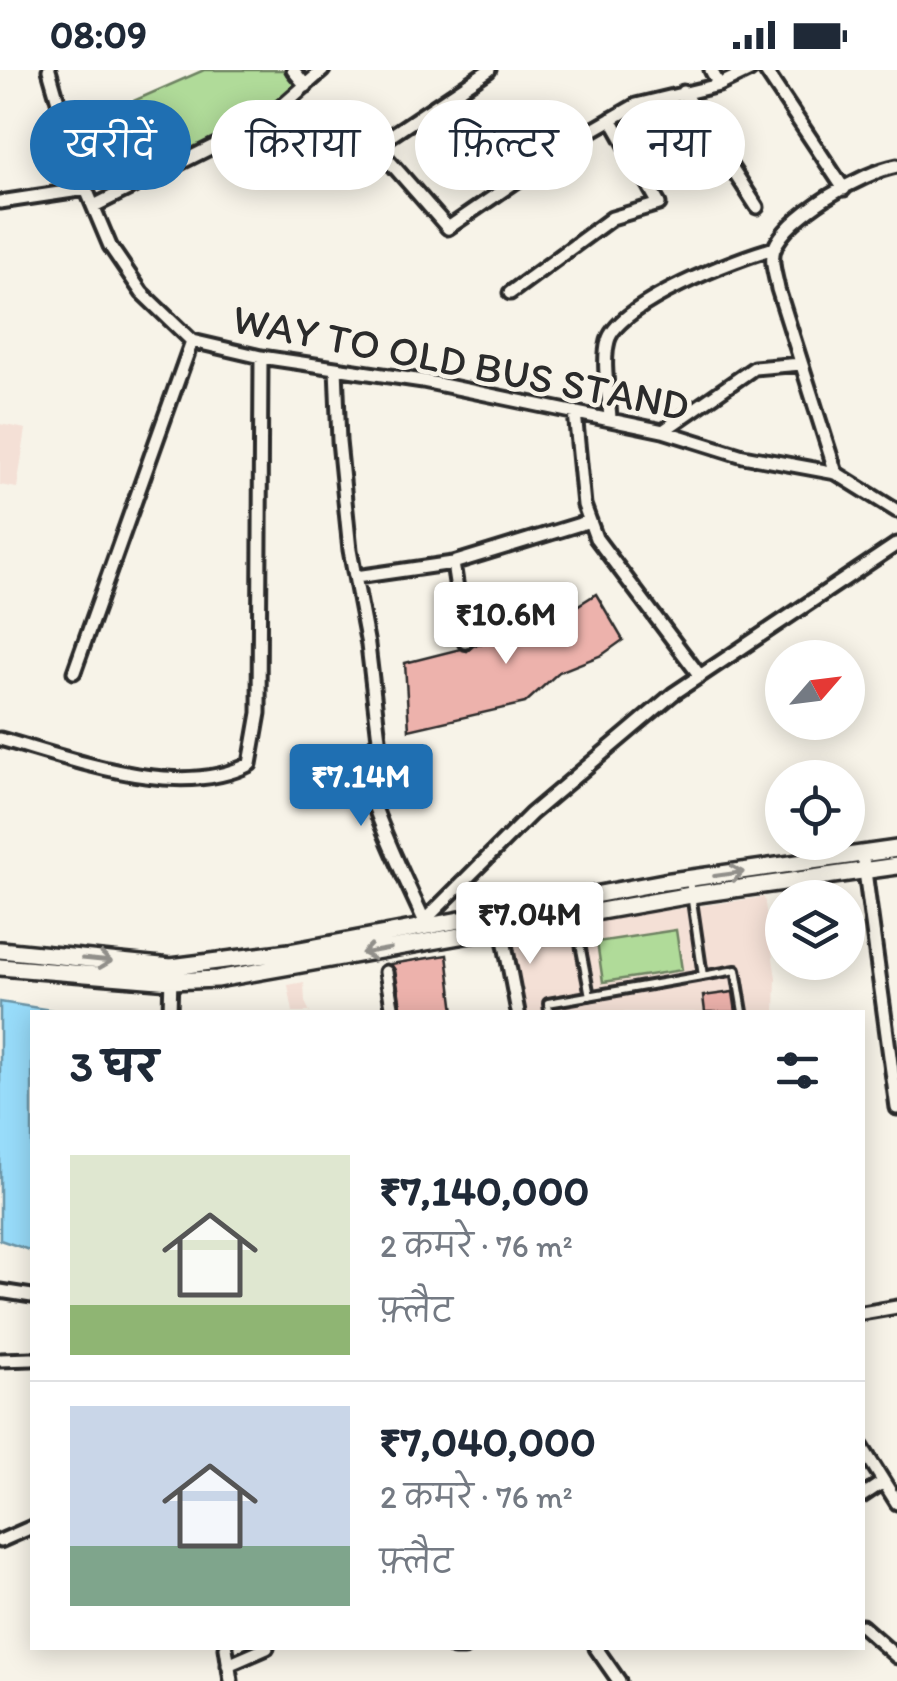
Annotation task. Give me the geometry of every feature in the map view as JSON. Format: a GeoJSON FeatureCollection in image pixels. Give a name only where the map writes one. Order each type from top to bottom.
{"type":"FeatureCollection","features":[{"type":"Feature","properties":{"kind":"main road"},"geometry":{"type":"LineString","coordinates":[[864,863],[897,848]]}},
{"type":"Feature","properties":{"kind":"main road"},"geometry":{"type":"LineString","coordinates":[[0,967],[171,974],[421,924],[864,863],[897,866]]}},
{"type":"Feature","properties":{"kind":"main road"},"geometry":{"type":"LineString","coordinates":[[0,950],[217,979],[575,916],[690,888]]}},
{"type":"Feature","properties":{"kind":"street","name":"WAY TO OLD BUS STAND"},"geometry":{"type":"LineString","coordinates":[[49,70],[58,100]]}},
{"type":"Feature","properties":{"kind":"street"},"geometry":{"type":"LineString","coordinates":[[293,70],[306,86]]}},
{"type":"Feature","properties":{"kind":"street"},"geometry":{"type":"LineString","coordinates":[[292,100],[323,70]]}},
{"type":"Feature","properties":{"kind":"street"},"geometry":{"type":"LineString","coordinates":[[395,133],[489,70]]}},
{"type":"Feature","properties":{"kind":"street"},"geometry":{"type":"LineString","coordinates":[[711,70],[719,85]]}},
{"type":"Feature","properties":{"kind":"street"},"geometry":{"type":"LineString","coordinates":[[395,168],[448,228],[636,106],[719,85],[750,70]]}},
{"type":"Feature","properties":{"kind":"street"},"geometry":{"type":"LineString","coordinates":[[765,70],[844,189]]}},
{"type":"Feature","properties":{"kind":"street"},"geometry":{"type":"LineString","coordinates":[[683,92],[757,207]]}},
{"type":"Feature","properties":{"kind":"street"},"geometry":{"type":"LineString","coordinates":[[510,293],[612,218],[659,204],[611,120]]}},
{"type":"Feature","properties":{"kind":"street"},"geometry":{"type":"LineString","coordinates":[[94,206],[211,149]]}},
{"type":"Feature","properties":{"kind":"street"},"geometry":{"type":"LineString","coordinates":[[610,419],[607,351],[619,323],[656,298],[735,260],[774,248],[800,218],[862,176],[897,166]]}},
{"type":"Feature","properties":{"kind":"street"},"geometry":{"type":"LineString","coordinates":[[0,202],[79,190]]}},
{"type":"Feature","properties":{"kind":"street","name":"WAY TO OLD BUS STAND"},"geometry":{"type":"LineString","coordinates":[[86,190],[110,246],[142,293],[192,342],[261,358],[423,381],[663,431],[743,456],[836,473],[897,512]]}},
{"type":"Feature","properties":{"kind":"street"},"geometry":{"type":"LineString","coordinates":[[774,248],[774,268],[836,473]]}},
{"type":"Feature","properties":{"kind":"street"},"geometry":{"type":"LineString","coordinates":[[74,672],[192,342]]}},
{"type":"Feature","properties":{"kind":"street"},"geometry":{"type":"LineString","coordinates":[[0,739],[118,771],[180,779],[228,776],[250,764],[260,713],[261,358]]}},
{"type":"Feature","properties":{"kind":"street"},"geometry":{"type":"LineString","coordinates":[[663,431],[754,368],[801,364]]}},
{"type":"Feature","properties":{"kind":"street"},"geometry":{"type":"LineString","coordinates":[[336,368],[339,441],[379,739],[365,756],[363,770],[370,798],[421,924],[532,814],[673,694],[897,544]]}},
{"type":"Feature","properties":{"kind":"street"},"geometry":{"type":"LineString","coordinates":[[574,412],[584,505],[590,521],[608,554],[700,676]]}},
{"type":"Feature","properties":{"kind":"street"},"geometry":{"type":"LineString","coordinates":[[356,577],[453,563],[590,521]]}},
{"type":"Feature","properties":{"kind":"street"},"geometry":{"type":"LineString","coordinates":[[453,563],[465,642]]}},
{"type":"Feature","properties":{"kind":"street"},"geometry":{"type":"LineString","coordinates":[[864,863],[897,1108]]}},
{"type":"Feature","properties":{"kind":"street"},"geometry":{"type":"LineString","coordinates":[[502,929],[518,1010]]}},
{"type":"Feature","properties":{"kind":"street"},"geometry":{"type":"LineString","coordinates":[[386,972],[393,1010]]}},
{"type":"Feature","properties":{"kind":"street"},"geometry":{"type":"LineString","coordinates":[[170,1010],[171,974]]}},
{"type":"Feature","properties":{"kind":"street"},"geometry":{"type":"LineString","coordinates":[[0,1291],[30,1296]]}},
{"type":"Feature","properties":{"kind":"street"},"geometry":{"type":"LineString","coordinates":[[865,1312],[897,1307]]}},
{"type":"Feature","properties":{"kind":"street"},"geometry":{"type":"LineString","coordinates":[[0,1360],[30,1358]]}},
{"type":"Feature","properties":{"kind":"street"},"geometry":{"type":"LineString","coordinates":[[865,1452],[897,1503]]}},
{"type":"Feature","properties":{"kind":"street"},"geometry":{"type":"LineString","coordinates":[[865,1494],[883,1482]]}},
{"type":"Feature","properties":{"kind":"street"},"geometry":{"type":"LineString","coordinates":[[0,1540],[30,1527]]}},
{"type":"Feature","properties":{"kind":"street"},"geometry":{"type":"LineString","coordinates":[[865,1629],[897,1658]]}},
{"type":"Feature","properties":{"kind":"street"},"geometry":{"type":"LineString","coordinates":[[226,1650],[231,1681]]}},
{"type":"Feature","properties":{"kind":"street"},"geometry":{"type":"LineString","coordinates":[[228,1665],[262,1650]]}},
{"type":"Feature","properties":{"kind":"street"},"geometry":{"type":"LineString","coordinates":[[597,1650],[619,1681]]}},
{"type":"Feature","properties":{"kind":"lane"},"geometry":{"type":"LineString","coordinates":[[690,888],[703,976]]}},
{"type":"Feature","properties":{"kind":"lane"},"geometry":{"type":"LineString","coordinates":[[575,916],[590,996]]}},
{"type":"Feature","properties":{"kind":"lane"},"geometry":{"type":"LineString","coordinates":[[550,1010],[548,1003],[736,970],[743,1010]]}},
{"type":"Feature","properties":{"kind":"shaded area"},"geometry":{"type":"Polygon","coordinates":[[[0,424],[26,429],[17,488],[0,485],[0,424]]]}},
{"type":"Feature","properties":{"kind":"shaded area"},"geometry":{"type":"Polygon","coordinates":[[[764,897],[765,980],[776,980],[775,1010],[516,1010],[505,942],[597,926],[597,920],[764,897]]]}},
{"type":"Feature","properties":{"kind":"shaded area"},"geometry":{"type":"Polygon","coordinates":[[[304,982],[309,1010],[293,1010],[288,985],[304,982]]]}},
{"type":"Feature","properties":{"kind":"green space"},"geometry":{"type":"Polygon","coordinates":[[[204,70],[283,70],[297,88],[291,100],[211,100],[211,142],[191,152],[191,100],[136,100],[204,70]]]}},
{"type":"Feature","properties":{"kind":"green space"},"geometry":{"type":"Polygon","coordinates":[[[676,930],[682,970],[603,982],[597,942],[676,930]]]}},
{"type":"Feature","properties":{"kind":"water"},"geometry":{"type":"Polygon","coordinates":[[[0,1002],[51,1010],[30,1010],[30,1250],[0,1240],[0,1002]]]}},
{"type":"Feature","properties":{"kind":"building"},"geometry":{"type":"Polygon","coordinates":[[[596,594],[623,640],[602,655],[559,672],[525,703],[409,730],[405,663],[460,649],[467,651],[473,646],[540,629],[596,594]]]}},
{"type":"Feature","properties":{"kind":"building"},"geometry":{"type":"Polygon","coordinates":[[[447,955],[454,1010],[402,1010],[391,964],[447,955]]]}},
{"type":"Feature","properties":{"kind":"building"},"geometry":{"type":"Polygon","coordinates":[[[733,992],[736,1010],[705,1010],[703,996],[733,992]]]}}]}
